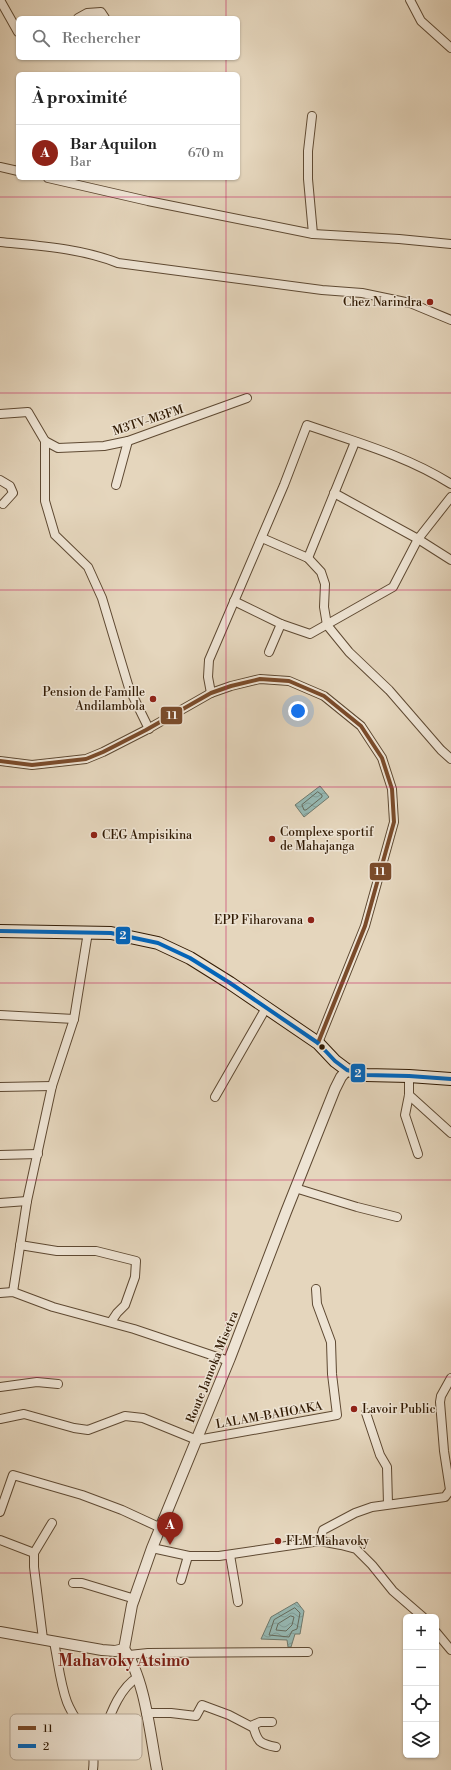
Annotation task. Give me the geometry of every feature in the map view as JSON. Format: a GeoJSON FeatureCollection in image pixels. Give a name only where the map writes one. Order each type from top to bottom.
{"type":"FeatureCollection","features":[{"type":"Feature","properties":{"kind":"main road"},"geometry":{"type":"LineString","coordinates":[[0,931],[111,933],[158,943],[173,949],[230,983],[318,1043],[335,1061],[347,1070],[366,1075],[451,1079]]}},
{"type":"Feature","properties":{"kind":"street"},"geometry":{"type":"LineString","coordinates":[[0,0],[16,28]]}},
{"type":"Feature","properties":{"kind":"street"},"geometry":{"type":"LineString","coordinates":[[410,0],[421,21],[451,48]]}},
{"type":"Feature","properties":{"kind":"street"},"geometry":{"type":"LineString","coordinates":[[82,16],[87,13],[101,12],[104,16]]}},
{"type":"Feature","properties":{"kind":"street"},"geometry":{"type":"LineString","coordinates":[[312,116],[308,151],[308,179],[313,234]]}},
{"type":"Feature","properties":{"kind":"street"},"geometry":{"type":"LineString","coordinates":[[0,167],[16,171]]}},
{"type":"Feature","properties":{"kind":"street"},"geometry":{"type":"LineString","coordinates":[[57,180],[313,234],[399,239],[451,244]]}},
{"type":"Feature","properties":{"kind":"street"},"geometry":{"type":"LineString","coordinates":[[0,242],[71,250],[102,256],[118,263],[322,290],[362,293],[410,303],[451,320]]}},
{"type":"Feature","properties":{"kind":"street","name":"M3TV-M3FM"},"geometry":{"type":"LineString","coordinates":[[45,441],[58,448],[104,446],[128,441],[247,398]]}},
{"type":"Feature","properties":{"kind":"street"},"geometry":{"type":"LineString","coordinates":[[0,414],[28,412],[45,441],[45,501],[55,535],[88,566],[102,598],[129,688],[149,729]]}},
{"type":"Feature","properties":{"kind":"street"},"geometry":{"type":"LineString","coordinates":[[211,693],[208,677],[209,660],[262,538],[307,425],[393,455],[437,475],[451,484]]}},
{"type":"Feature","properties":{"kind":"street"},"geometry":{"type":"LineString","coordinates":[[116,485],[128,441]]}},
{"type":"Feature","properties":{"kind":"street"},"geometry":{"type":"LineString","coordinates":[[308,558],[355,442]]}},
{"type":"Feature","properties":{"kind":"street"},"geometry":{"type":"LineString","coordinates":[[0,480],[10,486],[13,493],[4,504]]}},
{"type":"Feature","properties":{"kind":"street"},"geometry":{"type":"LineString","coordinates":[[334,493],[418,539],[451,560]]}},
{"type":"Feature","properties":{"kind":"street"},"geometry":{"type":"LineString","coordinates":[[234,601],[281,624],[310,634],[394,587],[418,539],[451,497]]}},
{"type":"Feature","properties":{"kind":"street"},"geometry":{"type":"LineString","coordinates":[[262,538],[308,558],[321,572],[325,584],[324,607],[327,625],[349,652],[389,690],[441,750],[451,758]]}},
{"type":"Feature","properties":{"kind":"street"},"geometry":{"type":"LineString","coordinates":[[270,652],[281,624]]}},
{"type":"Feature","properties":{"kind":"street"},"geometry":{"type":"LineString","coordinates":[[0,761],[32,765],[86,759],[149,729],[211,693],[231,686],[260,679],[289,681],[324,696],[360,726],[382,758],[392,789],[394,822],[365,926],[318,1043]]}},
{"type":"Feature","properties":{"kind":"street"},"geometry":{"type":"LineString","coordinates":[[13,1292],[27,1201],[52,1086],[74,1019],[88,932]]}},
{"type":"Feature","properties":{"kind":"street"},"geometry":{"type":"LineString","coordinates":[[215,1096],[266,1008]]}},
{"type":"Feature","properties":{"kind":"street"},"geometry":{"type":"LineString","coordinates":[[0,1015],[74,1019]]}},
{"type":"Feature","properties":{"kind":"street","name":"Route Jamoka Misetra"},"geometry":{"type":"LineString","coordinates":[[126,1652],[132,1606],[152,1548],[229,1361],[295,1188],[332,1097],[341,1077],[347,1070]]}},
{"type":"Feature","properties":{"kind":"street"},"geometry":{"type":"LineString","coordinates":[[409,1076],[409,1095],[405,1115],[418,1154]]}},
{"type":"Feature","properties":{"kind":"street"},"geometry":{"type":"LineString","coordinates":[[0,1087],[52,1086]]}},
{"type":"Feature","properties":{"kind":"street"},"geometry":{"type":"LineString","coordinates":[[409,1095],[451,1133]]}},
{"type":"Feature","properties":{"kind":"street"},"geometry":{"type":"LineString","coordinates":[[0,1155],[38,1154]]}},
{"type":"Feature","properties":{"kind":"street"},"geometry":{"type":"LineString","coordinates":[[295,1188],[357,1207],[397,1217]]}},
{"type":"Feature","properties":{"kind":"street"},"geometry":{"type":"LineString","coordinates":[[0,1203],[27,1201]]}},
{"type":"Feature","properties":{"kind":"street"},"geometry":{"type":"LineString","coordinates":[[20,1245],[57,1251],[96,1251],[136,1261],[135,1277],[125,1305],[117,1312],[111,1322]]}},
{"type":"Feature","properties":{"kind":"street","name":"LALAM-BAHOAKA"},"geometry":{"type":"LineString","coordinates":[[196,1440],[337,1415],[332,1374],[331,1342],[317,1304],[316,1289]]}},
{"type":"Feature","properties":{"kind":"street"},"geometry":{"type":"LineString","coordinates":[[0,1294],[13,1292],[53,1307],[111,1322],[229,1361]]}},
{"type":"Feature","properties":{"kind":"street"},"geometry":{"type":"LineString","coordinates":[[320,1541],[323,1530],[355,1513],[388,1504],[445,1497],[450,1490],[444,1451],[440,1402],[441,1396],[451,1378]]}},
{"type":"Feature","properties":{"kind":"street"},"geometry":{"type":"LineString","coordinates":[[0,1387],[37,1382],[58,1384]]}},
{"type":"Feature","properties":{"kind":"street"},"geometry":{"type":"LineString","coordinates":[[366,1413],[380,1455],[386,1467],[388,1504]]}},
{"type":"Feature","properties":{"kind":"street"},"geometry":{"type":"LineString","coordinates":[[0,1419],[24,1414],[74,1428],[88,1430],[125,1416],[144,1418],[196,1440]]}},
{"type":"Feature","properties":{"kind":"street"},"geometry":{"type":"LineString","coordinates":[[0,1512],[13,1475],[82,1495],[115,1507],[161,1528]]}},
{"type":"Feature","properties":{"kind":"street"},"geometry":{"type":"LineString","coordinates":[[43,1640],[34,1567],[34,1553],[52,1523]]}},
{"type":"Feature","properties":{"kind":"street"},"geometry":{"type":"LineString","coordinates":[[0,1540],[34,1553]]}},
{"type":"Feature","properties":{"kind":"street"},"geometry":{"type":"LineString","coordinates":[[152,1548],[188,1556],[230,1555],[320,1541],[356,1550],[372,1565],[393,1591],[420,1614]]}},
{"type":"Feature","properties":{"kind":"street"},"geometry":{"type":"LineString","coordinates":[[230,1555],[238,1602]]}},
{"type":"Feature","properties":{"kind":"street"},"geometry":{"type":"LineString","coordinates":[[181,1580],[188,1556]]}},
{"type":"Feature","properties":{"kind":"street"},"geometry":{"type":"LineString","coordinates":[[73,1583],[82,1584],[135,1599]]}},
{"type":"Feature","properties":{"kind":"street"},"geometry":{"type":"LineString","coordinates":[[0,1632],[102,1650],[126,1652],[308,1652]]}},
{"type":"Feature","properties":{"kind":"street"},"geometry":{"type":"LineString","coordinates":[[439,1636],[451,1650]]}},
{"type":"Feature","properties":{"kind":"street"},"geometry":{"type":"LineString","coordinates":[[54,1642],[65,1695],[73,1714]]}},
{"type":"Feature","properties":{"kind":"street"},"geometry":{"type":"LineString","coordinates":[[126,1652],[138,1677],[157,1770]]}},
{"type":"Feature","properties":{"kind":"street"},"geometry":{"type":"LineString","coordinates":[[112,1714],[121,1692],[130,1682],[138,1677]]}},
{"type":"Feature","properties":{"kind":"street"},"geometry":{"type":"LineString","coordinates":[[146,1714],[158,1712],[196,1716],[202,1705],[216,1709],[254,1728]]}},
{"type":"Feature","properties":{"kind":"street"},"geometry":{"type":"LineString","coordinates":[[272,1722],[260,1722],[253,1725],[259,1741],[263,1745],[276,1747]]}},
{"type":"Feature","properties":{"kind":"street"},"geometry":{"type":"LineString","coordinates":[[93,1770],[94,1760]]}},
{"type":"Feature","properties":{"kind":"water"},"geometry":{"type":"Polygon","coordinates":[[[320,786],[329,797],[304,817],[295,805],[320,786]]]}},
{"type":"Feature","properties":{"kind":"water"},"geometry":{"type":"Polygon","coordinates":[[[297,1602],[304,1611],[300,1634],[295,1634],[291,1647],[288,1647],[287,1640],[261,1639],[271,1617],[297,1602]]]}},
{"type":"Feature","properties":{"kind":"transit line","name":"11"},"geometry":{"type":"LineString","coordinates":[[0,761],[32,765],[86,759],[146,730],[211,693],[231,686],[260,679],[289,681],[324,696],[361,726],[382,758],[392,789],[394,822],[365,926],[318,1043]]}},
{"type":"Feature","properties":{"kind":"transit line","name":"2"},"geometry":{"type":"LineString","coordinates":[[0,931],[111,933],[158,943],[190,958],[230,983],[318,1043],[335,1061],[347,1070],[366,1075],[451,1079]]}},
{"type":"Feature","properties":{"kind":"place","name":"Chez Narindra"},"geometry":{"type":"Point","coordinates":[430,302]}},
{"type":"Feature","properties":{"kind":"place","name":"Pension de Famille Andilambola"},"geometry":{"type":"Point","coordinates":[153,699]}},
{"type":"Feature","properties":{"kind":"place","name":"CEG Ampisikina"},"geometry":{"type":"Point","coordinates":[94,835]}},
{"type":"Feature","properties":{"kind":"place","name":"Complexe sportif de Mahajanga"},"geometry":{"type":"Point","coordinates":[272,839]}},
{"type":"Feature","properties":{"kind":"place","name":"EPP Fiharovana"},"geometry":{"type":"Point","coordinates":[311,920]}},
{"type":"Feature","properties":{"kind":"place","name":"Lavoir Public"},"geometry":{"type":"Point","coordinates":[354,1409]}},
{"type":"Feature","properties":{"kind":"place","name":"FLM Mahavoky"},"geometry":{"type":"Point","coordinates":[278,1541]}},
{"type":"Feature","properties":{"kind":"place","name":"Bar Aquilon"},"geometry":{"type":"Point","coordinates":[170,1545]}},
{"type":"Feature","properties":{"kind":"district","name":"Mahavoky Atsimo"},"geometry":{"type":"Point","coordinates":[124,1660]}}]}
